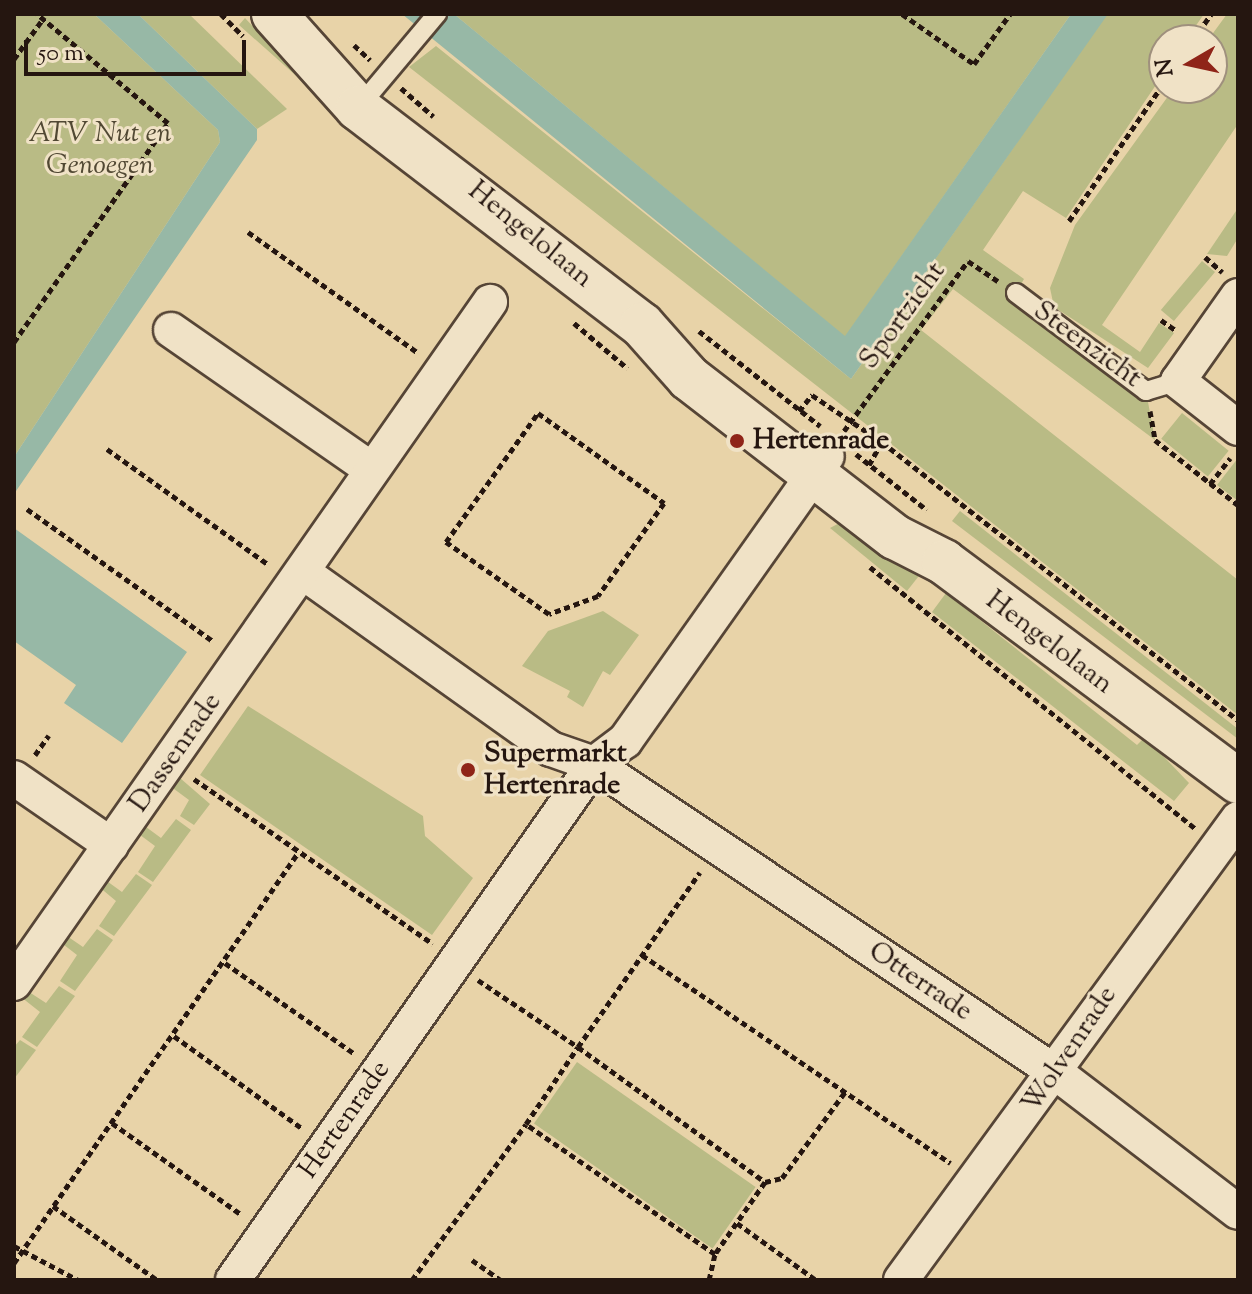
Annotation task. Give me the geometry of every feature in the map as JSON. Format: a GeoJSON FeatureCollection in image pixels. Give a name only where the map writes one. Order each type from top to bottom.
{"type":"FeatureCollection","features":[{"type":"Feature","properties":{"kind":"street","name":"Hengelolaan"},"geometry":{"type":"LineString","coordinates":[[283,22],[334,52],[365,98],[455,175],[642,325],[689,378],[826,457]]}},
{"type":"Feature","properties":{"kind":"street"},"geometry":{"type":"LineString","coordinates":[[1178,381],[1238,296]]}},
{"type":"Feature","properties":{"kind":"street"},"geometry":{"type":"LineString","coordinates":[[240,661],[490,302]]}},
{"type":"Feature","properties":{"kind":"street","name":"Hengelolaan"},"geometry":{"type":"LineString","coordinates":[[642,325],[698,355],[914,527],[944,562],[1155,724],[1238,781]]}},
{"type":"Feature","properties":{"kind":"street"},"geometry":{"type":"LineString","coordinates":[[171,330],[371,469]]}},
{"type":"Feature","properties":{"kind":"street","name":"Steenzicht"},"geometry":{"type":"LineString","coordinates":[[1178,381],[1238,428]]}},
{"type":"Feature","properties":{"kind":"street","name":"Hertenrade"},"geometry":{"type":"LineString","coordinates":[[233,1280],[594,764],[625,741],[826,457]]}},
{"type":"Feature","properties":{"kind":"street"},"geometry":{"type":"LineString","coordinates":[[300,578],[551,749],[594,764]]}},
{"type":"Feature","properties":{"kind":"street","name":"Dassenrade"},"geometry":{"type":"LineString","coordinates":[[14,983],[240,661]]}},
{"type":"Feature","properties":{"kind":"street","name":"Hengelolaan"},"geometry":{"type":"LineString","coordinates":[[1155,724],[1238,809]]}},
{"type":"Feature","properties":{"kind":"street","name":"Otterrade"},"geometry":{"type":"LineString","coordinates":[[594,764],[1055,1072],[1238,1212]]}},
{"type":"Feature","properties":{"kind":"street"},"geometry":{"type":"LineString","coordinates":[[14,778],[111,845]]}},
{"type":"Feature","properties":{"kind":"street","name":"Wolvenrade"},"geometry":{"type":"LineString","coordinates":[[901,1280],[972,1178],[1055,1072],[1238,819]]}},
{"type":"Feature","properties":{"kind":"lane"},"geometry":{"type":"LineString","coordinates":[[365,98],[437,14]]}},
{"type":"Feature","properties":{"kind":"lane","name":"Steenzicht"},"geometry":{"type":"LineString","coordinates":[[1016,293],[1146,391],[1178,381]]}},
{"type":"Feature","properties":{"kind":"path"},"geometry":{"type":"LineString","coordinates":[[14,342],[168,123],[37,14]]}},
{"type":"Feature","properties":{"kind":"path"},"geometry":{"type":"LineString","coordinates":[[902,14],[974,64],[1010,14]]}},
{"type":"Feature","properties":{"kind":"path"},"geometry":{"type":"LineString","coordinates":[[14,59],[43,19]]}},
{"type":"Feature","properties":{"kind":"path"},"geometry":{"type":"LineString","coordinates":[[1069,221],[1150,104]]}},
{"type":"Feature","properties":{"kind":"path"},"geometry":{"type":"LineString","coordinates":[[248,232],[442,370]]}},
{"type":"Feature","properties":{"kind":"path","name":"Sportzicht"},"geometry":{"type":"LineString","coordinates":[[826,457],[968,261],[1016,293]]}},
{"type":"Feature","properties":{"kind":"path"},"geometry":{"type":"LineString","coordinates":[[1146,391],[1155,440],[1238,505]]}},
{"type":"Feature","properties":{"kind":"path"},"geometry":{"type":"LineString","coordinates":[[786,424],[812,395],[851,420],[1238,720]]}},
{"type":"Feature","properties":{"kind":"path"},"geometry":{"type":"LineString","coordinates":[[538,413],[544,415],[664,503],[598,596],[549,614],[446,542],[538,413]]}},
{"type":"Feature","properties":{"kind":"path"},"geometry":{"type":"LineString","coordinates":[[1210,484],[1238,447]]}},
{"type":"Feature","properties":{"kind":"path"},"geometry":{"type":"LineString","coordinates":[[107,449],[300,578]]}},
{"type":"Feature","properties":{"kind":"path"},"geometry":{"type":"LineString","coordinates":[[27,509],[240,661]]}},
{"type":"Feature","properties":{"kind":"path"},"geometry":{"type":"LineString","coordinates":[[170,762],[578,1047],[765,1182]]}},
{"type":"Feature","properties":{"kind":"path"},"geometry":{"type":"LineString","coordinates":[[412,1280],[526,1124],[718,847]]}},
{"type":"Feature","properties":{"kind":"path"},"geometry":{"type":"LineString","coordinates":[[14,1263],[225,963],[298,853]]}},
{"type":"Feature","properties":{"kind":"path"},"geometry":{"type":"LineString","coordinates":[[642,955],[972,1178]]}},
{"type":"Feature","properties":{"kind":"path"},"geometry":{"type":"LineString","coordinates":[[225,963],[379,1071]]}},
{"type":"Feature","properties":{"kind":"path"},"geometry":{"type":"LineString","coordinates":[[174,1036],[327,1146]]}},
{"type":"Feature","properties":{"kind":"path"},"geometry":{"type":"LineString","coordinates":[[709,1280],[715,1254],[765,1182],[782,1178],[845,1092]]}},
{"type":"Feature","properties":{"kind":"path"},"geometry":{"type":"LineString","coordinates":[[112,1123],[267,1232]]}},
{"type":"Feature","properties":{"kind":"path"},"geometry":{"type":"LineString","coordinates":[[526,1124],[715,1254]]}},
{"type":"Feature","properties":{"kind":"path"},"geometry":{"type":"LineString","coordinates":[[53,1206],[157,1280]]}},
{"type":"Feature","properties":{"kind":"path"},"geometry":{"type":"LineString","coordinates":[[737,1223],[816,1280]]}},
{"type":"Feature","properties":{"kind":"path"},"geometry":{"type":"LineString","coordinates":[[14,1246],[78,1280]]}},
{"type":"Feature","properties":{"kind":"path"},"geometry":{"type":"LineString","coordinates":[[472,1260],[501,1280]]}},
{"type":"Feature","properties":{"kind":"green space","name":"ATV Nut en Genoegen"},"geometry":{"type":"Polygon","coordinates":[[[14,14],[94,14],[218,130],[220,142],[14,457],[14,14]]]}},
{"type":"Feature","properties":{"kind":"green space"},"geometry":{"type":"Polygon","coordinates":[[[138,14],[189,14],[287,109],[257,129],[138,14]]]}},
{"type":"Feature","properties":{"kind":"green space"},"geometry":{"type":"Polygon","coordinates":[[[454,14],[1071,14],[845,337],[454,14]]]}},
{"type":"Feature","properties":{"kind":"green space"},"geometry":{"type":"Polygon","coordinates":[[[1107,14],[1204,14],[1197,24],[1148,24],[1148,97],[1066,218],[1023,191],[983,250],[1024,279],[1016,293],[1146,391],[1155,440],[953,289],[921,330],[1238,580],[1238,715],[409,67],[436,46],[851,379],[1107,14]]]}},
{"type":"Feature","properties":{"kind":"green space"},"geometry":{"type":"Polygon","coordinates":[[[1227,14],[1238,14],[1238,124],[1102,325],[1140,352],[1159,323],[1174,333],[1148,368],[1054,307],[1050,288],[1075,225],[1162,104],[1228,104],[1228,24],[1220,24],[1227,14]]]}},
{"type":"Feature","properties":{"kind":"green space"},"geometry":{"type":"Polygon","coordinates":[[[245,18],[259,33],[266,26],[340,115],[239,25],[245,18]]]}},
{"type":"Feature","properties":{"kind":"green space"},"geometry":{"type":"Polygon","coordinates":[[[1238,208],[1238,238],[1227,256],[1207,254],[1238,208]]]}},
{"type":"Feature","properties":{"kind":"green space"},"geometry":{"type":"Polygon","coordinates":[[[1202,261],[1215,272],[1174,321],[1161,310],[1202,261]]]}},
{"type":"Feature","properties":{"kind":"green space"},"geometry":{"type":"Polygon","coordinates":[[[1182,413],[1229,451],[1208,476],[1161,439],[1182,413]]]}},
{"type":"Feature","properties":{"kind":"green space"},"geometry":{"type":"Polygon","coordinates":[[[1238,458],[1238,501],[1217,485],[1238,458]]]}},
{"type":"Feature","properties":{"kind":"green space"},"geometry":{"type":"Polygon","coordinates":[[[960,511],[1238,729],[1238,739],[952,521],[960,511]]]}},
{"type":"Feature","properties":{"kind":"green space"},"geometry":{"type":"Polygon","coordinates":[[[847,519],[926,567],[907,591],[830,528],[847,519]]]}},
{"type":"Feature","properties":{"kind":"green space"},"geometry":{"type":"Polygon","coordinates":[[[946,593],[1137,745],[1145,737],[1189,783],[1174,801],[932,612],[946,593]]]}},
{"type":"Feature","properties":{"kind":"green space"},"geometry":{"type":"Polygon","coordinates":[[[603,611],[639,635],[610,675],[603,671],[583,707],[567,697],[570,691],[522,666],[548,631],[603,611]]]}},
{"type":"Feature","properties":{"kind":"green space"},"geometry":{"type":"Polygon","coordinates":[[[248,706],[423,816],[425,836],[473,878],[432,935],[200,775],[248,706]]]}},
{"type":"Feature","properties":{"kind":"green space"},"geometry":{"type":"Polygon","coordinates":[[[180,778],[210,804],[194,825],[180,816],[189,800],[170,786],[180,778]]]}},
{"type":"Feature","properties":{"kind":"green space"},"geometry":{"type":"Polygon","coordinates":[[[176,819],[191,830],[153,882],[138,872],[155,846],[136,832],[142,824],[161,838],[176,819]]]}},
{"type":"Feature","properties":{"kind":"green space"},"geometry":{"type":"Polygon","coordinates":[[[136,874],[152,885],[114,936],[99,926],[116,901],[98,886],[104,879],[122,892],[136,874]]]}},
{"type":"Feature","properties":{"kind":"green space"},"geometry":{"type":"Polygon","coordinates":[[[97,929],[113,940],[75,991],[60,981],[77,955],[59,941],[64,934],[83,947],[97,929]]]}},
{"type":"Feature","properties":{"kind":"green space"},"geometry":{"type":"Polygon","coordinates":[[[59,986],[75,996],[37,1047],[22,1037],[40,1012],[21,997],[26,990],[46,1003],[59,986]]]}},
{"type":"Feature","properties":{"kind":"green space"},"geometry":{"type":"Polygon","coordinates":[[[20,1040],[36,1050],[14,1079],[14,1047],[20,1040]]]}},
{"type":"Feature","properties":{"kind":"green space"},"geometry":{"type":"Polygon","coordinates":[[[577,1062],[756,1187],[713,1248],[534,1123],[577,1062]]]}},
{"type":"Feature","properties":{"kind":"shaded area"},"geometry":{"type":"Polygon","coordinates":[[[94,14],[138,14],[257,129],[257,140],[14,494],[14,457],[220,142],[218,130],[94,14]]]}},
{"type":"Feature","properties":{"kind":"shaded area"},"geometry":{"type":"Polygon","coordinates":[[[402,14],[454,14],[845,336],[1071,14],[1108,14],[851,379],[402,14]]]}},
{"type":"Feature","properties":{"kind":"shaded area"},"geometry":{"type":"Polygon","coordinates":[[[14,528],[187,652],[122,743],[64,703],[76,685],[14,641],[14,528]]]}},
{"type":"Feature","properties":{"kind":"place","name":"Hertenrade"},"geometry":{"type":"Point","coordinates":[737,441]}},
{"type":"Feature","properties":{"kind":"place","name":"Supermarkt Hertenrade"},"geometry":{"type":"Point","coordinates":[468,770]}}]}
